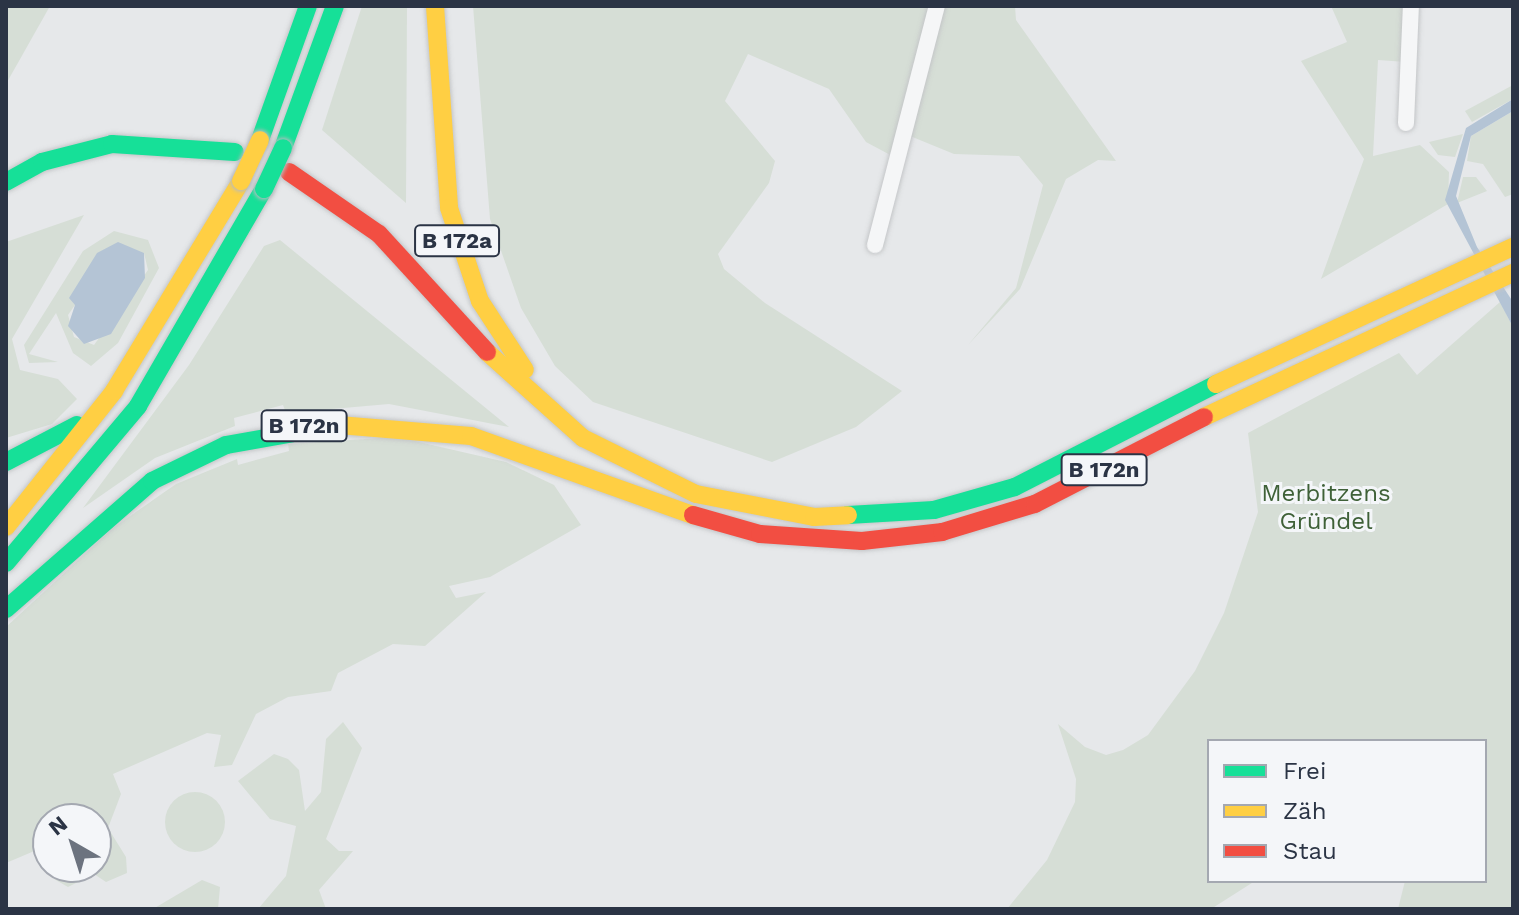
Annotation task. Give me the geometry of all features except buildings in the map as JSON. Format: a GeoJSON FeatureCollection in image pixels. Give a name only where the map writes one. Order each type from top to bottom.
{"type":"FeatureCollection","features":[{"type":"Feature","properties":{"kind":"highway"},"geometry":{"type":"LineString","coordinates":[[6,527],[114,391],[241,181],[260,140],[308,6]]}},
{"type":"Feature","properties":{"kind":"highway"},"geometry":{"type":"LineString","coordinates":[[6,563],[138,406],[264,189],[283,148],[335,6]]}},
{"type":"Feature","properties":{"kind":"highway","name":"B 172a"},"geometry":{"type":"LineString","coordinates":[[435,6],[443,171],[460,252],[499,333],[583,438]]}},
{"type":"Feature","properties":{"kind":"highway"},"geometry":{"type":"LineString","coordinates":[[6,182],[42,162],[112,144],[235,152]]}},
{"type":"Feature","properties":{"kind":"highway","name":"B 172n"},"geometry":{"type":"LineString","coordinates":[[289,172],[358,215],[517,384],[583,438],[672,485],[771,512],[900,515],[1015,487],[1402,293],[1513,247]]}},
{"type":"Feature","properties":{"kind":"highway","name":"B 172n"},"geometry":{"type":"LineString","coordinates":[[392,249],[499,391],[577,457],[648,502]]}},
{"type":"Feature","properties":{"kind":"highway","name":"B 172n"},"geometry":{"type":"LineString","coordinates":[[6,609],[152,481],[226,445],[305,426],[392,424],[471,436],[648,502],[767,535],[906,538],[1004,515],[1412,316],[1513,273]]}},
{"type":"Feature","properties":{"kind":"highway"},"geometry":{"type":"LineString","coordinates":[[6,462],[49,446],[114,391]]}},
{"type":"Feature","properties":{"kind":"street"},"geometry":{"type":"LineString","coordinates":[[875,245],[937,6]]}},
{"type":"Feature","properties":{"kind":"street"},"geometry":{"type":"LineString","coordinates":[[1406,123],[1411,6]]}},
{"type":"Feature","properties":{"kind":"green space"},"geometry":{"type":"Polygon","coordinates":[[[6,6],[50,6],[6,84],[6,6]]]}},
{"type":"Feature","properties":{"kind":"green space"},"geometry":{"type":"Polygon","coordinates":[[[362,6],[407,6],[406,203],[322,130],[362,6]]]}},
{"type":"Feature","properties":{"kind":"green space"},"geometry":{"type":"Polygon","coordinates":[[[473,6],[934,6],[894,157],[866,142],[829,89],[748,54],[725,101],[775,161],[769,183],[718,254],[724,269],[765,303],[902,391],[856,427],[772,462],[593,402],[555,366],[521,308],[490,219],[473,6]]]}},
{"type":"Feature","properties":{"kind":"green space"},"geometry":{"type":"Polygon","coordinates":[[[941,6],[1015,6],[1016,20],[1116,161],[1098,160],[1066,179],[1020,289],[968,345],[1016,288],[1043,185],[1019,156],[954,154],[910,136],[941,6]]]}},
{"type":"Feature","properties":{"kind":"green space"},"geometry":{"type":"Polygon","coordinates":[[[1331,6],[1405,6],[1406,62],[1378,60],[1373,156],[1420,145],[1449,172],[1448,204],[1321,279],[1364,159],[1301,61],[1347,42],[1331,6]]]}},
{"type":"Feature","properties":{"kind":"green space"},"geometry":{"type":"Polygon","coordinates":[[[1513,85],[1513,99],[1472,122],[1465,111],[1513,85]]]}},
{"type":"Feature","properties":{"kind":"green space"},"geometry":{"type":"Polygon","coordinates":[[[1513,111],[1513,194],[1505,197],[1483,164],[1467,161],[1471,136],[1513,111]]]}},
{"type":"Feature","properties":{"kind":"green space"},"geometry":{"type":"Polygon","coordinates":[[[1463,134],[1455,157],[1438,155],[1429,142],[1463,134]]]}},
{"type":"Feature","properties":{"kind":"green space"},"geometry":{"type":"Polygon","coordinates":[[[1463,177],[1476,177],[1487,191],[1457,203],[1463,177]]]}},
{"type":"Feature","properties":{"kind":"green space"},"geometry":{"type":"Polygon","coordinates":[[[84,215],[12,339],[20,370],[58,379],[77,399],[52,424],[6,438],[6,242],[84,215]]]}},
{"type":"Feature","properties":{"kind":"green space"},"geometry":{"type":"Polygon","coordinates":[[[114,231],[148,240],[159,268],[118,343],[91,366],[73,353],[56,313],[29,354],[58,362],[29,363],[24,345],[83,251],[114,231]],[[144,253],[75,305],[68,315],[74,337],[94,345],[148,270],[144,253]]]}},
{"type":"Feature","properties":{"kind":"green space"},"geometry":{"type":"Polygon","coordinates":[[[280,240],[509,427],[389,404],[286,413],[283,405],[234,418],[235,426],[155,458],[83,508],[189,365],[264,246],[280,240]]]}},
{"type":"Feature","properties":{"kind":"green space","name":"Merbitzens Gründel"},"geometry":{"type":"Polygon","coordinates":[[[1500,302],[1513,327],[1513,909],[1398,909],[1404,883],[1487,883],[1487,739],[1207,739],[1207,883],[1252,883],[1211,909],[1007,909],[1047,860],[1075,802],[1076,779],[1058,724],[1085,747],[1106,755],[1123,750],[1148,735],[1195,671],[1224,613],[1258,512],[1248,433],[1399,353],[1417,375],[1500,302]]]}},
{"type":"Feature","properties":{"kind":"green space"},"geometry":{"type":"Polygon","coordinates":[[[397,437],[506,462],[554,485],[581,525],[490,577],[449,586],[456,598],[486,592],[425,646],[393,644],[338,673],[331,691],[288,697],[256,714],[232,765],[214,767],[221,735],[207,733],[113,774],[121,794],[112,818],[112,803],[32,803],[32,852],[6,863],[6,627],[113,528],[176,484],[237,459],[238,465],[289,451],[288,444],[397,437]]]}},
{"type":"Feature","properties":{"kind":"green space"},"geometry":{"type":"Polygon","coordinates":[[[343,722],[362,748],[326,839],[339,851],[353,851],[319,890],[326,909],[258,909],[286,876],[296,826],[270,819],[238,781],[274,754],[288,759],[299,770],[305,811],[321,792],[326,739],[343,722]]]}},
{"type":"Feature","properties":{"kind":"green space"},"geometry":{"type":"Polygon","coordinates":[[[195,792],[206,794],[216,801],[223,811],[223,833],[216,843],[206,850],[195,852],[184,850],[174,843],[167,833],[165,822],[167,811],[174,801],[184,794],[195,792]]]}},
{"type":"Feature","properties":{"kind":"green space"},"geometry":{"type":"Polygon","coordinates":[[[112,834],[126,857],[127,873],[112,879],[112,834]]]}},
{"type":"Feature","properties":{"kind":"green space"},"geometry":{"type":"Polygon","coordinates":[[[202,880],[220,887],[218,909],[153,909],[202,880]]]}},
{"type":"Feature","properties":{"kind":"water"},"geometry":{"type":"Polygon","coordinates":[[[1513,99],[1513,111],[1471,136],[1456,196],[1477,247],[1513,302],[1513,327],[1445,200],[1466,128],[1513,99]]]}},
{"type":"Feature","properties":{"kind":"water"},"geometry":{"type":"Polygon","coordinates":[[[118,242],[144,253],[145,278],[111,334],[84,344],[68,326],[75,305],[69,298],[97,253],[118,242]]]}},
{"type":"Feature","properties":{"kind":"traffic: fast"},"geometry":{"type":"LineString","coordinates":[[260,140],[308,6]]}},
{"type":"Feature","properties":{"kind":"traffic: fast"},"geometry":{"type":"LineString","coordinates":[[283,148],[335,6]]}},
{"type":"Feature","properties":{"kind":"traffic: fast"},"geometry":{"type":"LineString","coordinates":[[6,182],[42,162],[112,144],[235,152]]}},
{"type":"Feature","properties":{"kind":"traffic: fast"},"geometry":{"type":"LineString","coordinates":[[264,189],[283,148]]}},
{"type":"Feature","properties":{"kind":"traffic: fast"},"geometry":{"type":"LineString","coordinates":[[6,563],[138,406],[264,189]]}},
{"type":"Feature","properties":{"kind":"traffic: fast"},"geometry":{"type":"LineString","coordinates":[[848,515],[934,510],[1015,487],[1216,384]]}},
{"type":"Feature","properties":{"kind":"traffic: fast"},"geometry":{"type":"LineString","coordinates":[[6,462],[77,425]]}},
{"type":"Feature","properties":{"kind":"traffic: fast"},"geometry":{"type":"LineString","coordinates":[[6,609],[152,481],[226,445],[339,425]]}},
{"type":"Feature","properties":{"kind":"traffic: slow"},"geometry":{"type":"LineString","coordinates":[[435,6],[449,208],[480,301],[525,370]]}},
{"type":"Feature","properties":{"kind":"traffic: slow"},"geometry":{"type":"LineString","coordinates":[[241,181],[260,140]]}},
{"type":"Feature","properties":{"kind":"traffic: slow"},"geometry":{"type":"LineString","coordinates":[[6,527],[114,391],[241,181]]}},
{"type":"Feature","properties":{"kind":"traffic: slow"},"geometry":{"type":"LineString","coordinates":[[1216,384],[1513,247]]}},
{"type":"Feature","properties":{"kind":"traffic: slow"},"geometry":{"type":"LineString","coordinates":[[1204,417],[1513,273]]}},
{"type":"Feature","properties":{"kind":"traffic: slow"},"geometry":{"type":"LineString","coordinates":[[487,352],[583,438],[696,494],[814,517],[848,515]]}},
{"type":"Feature","properties":{"kind":"traffic: slow"},"geometry":{"type":"LineString","coordinates":[[339,425],[471,436],[693,515]]}},
{"type":"Feature","properties":{"kind":"traffic: jam"},"geometry":{"type":"LineString","coordinates":[[289,172],[379,234],[487,352]]}},
{"type":"Feature","properties":{"kind":"traffic: jam"},"geometry":{"type":"LineString","coordinates":[[693,515],[760,534],[862,541],[942,532],[1035,504],[1204,417]]}}]}
